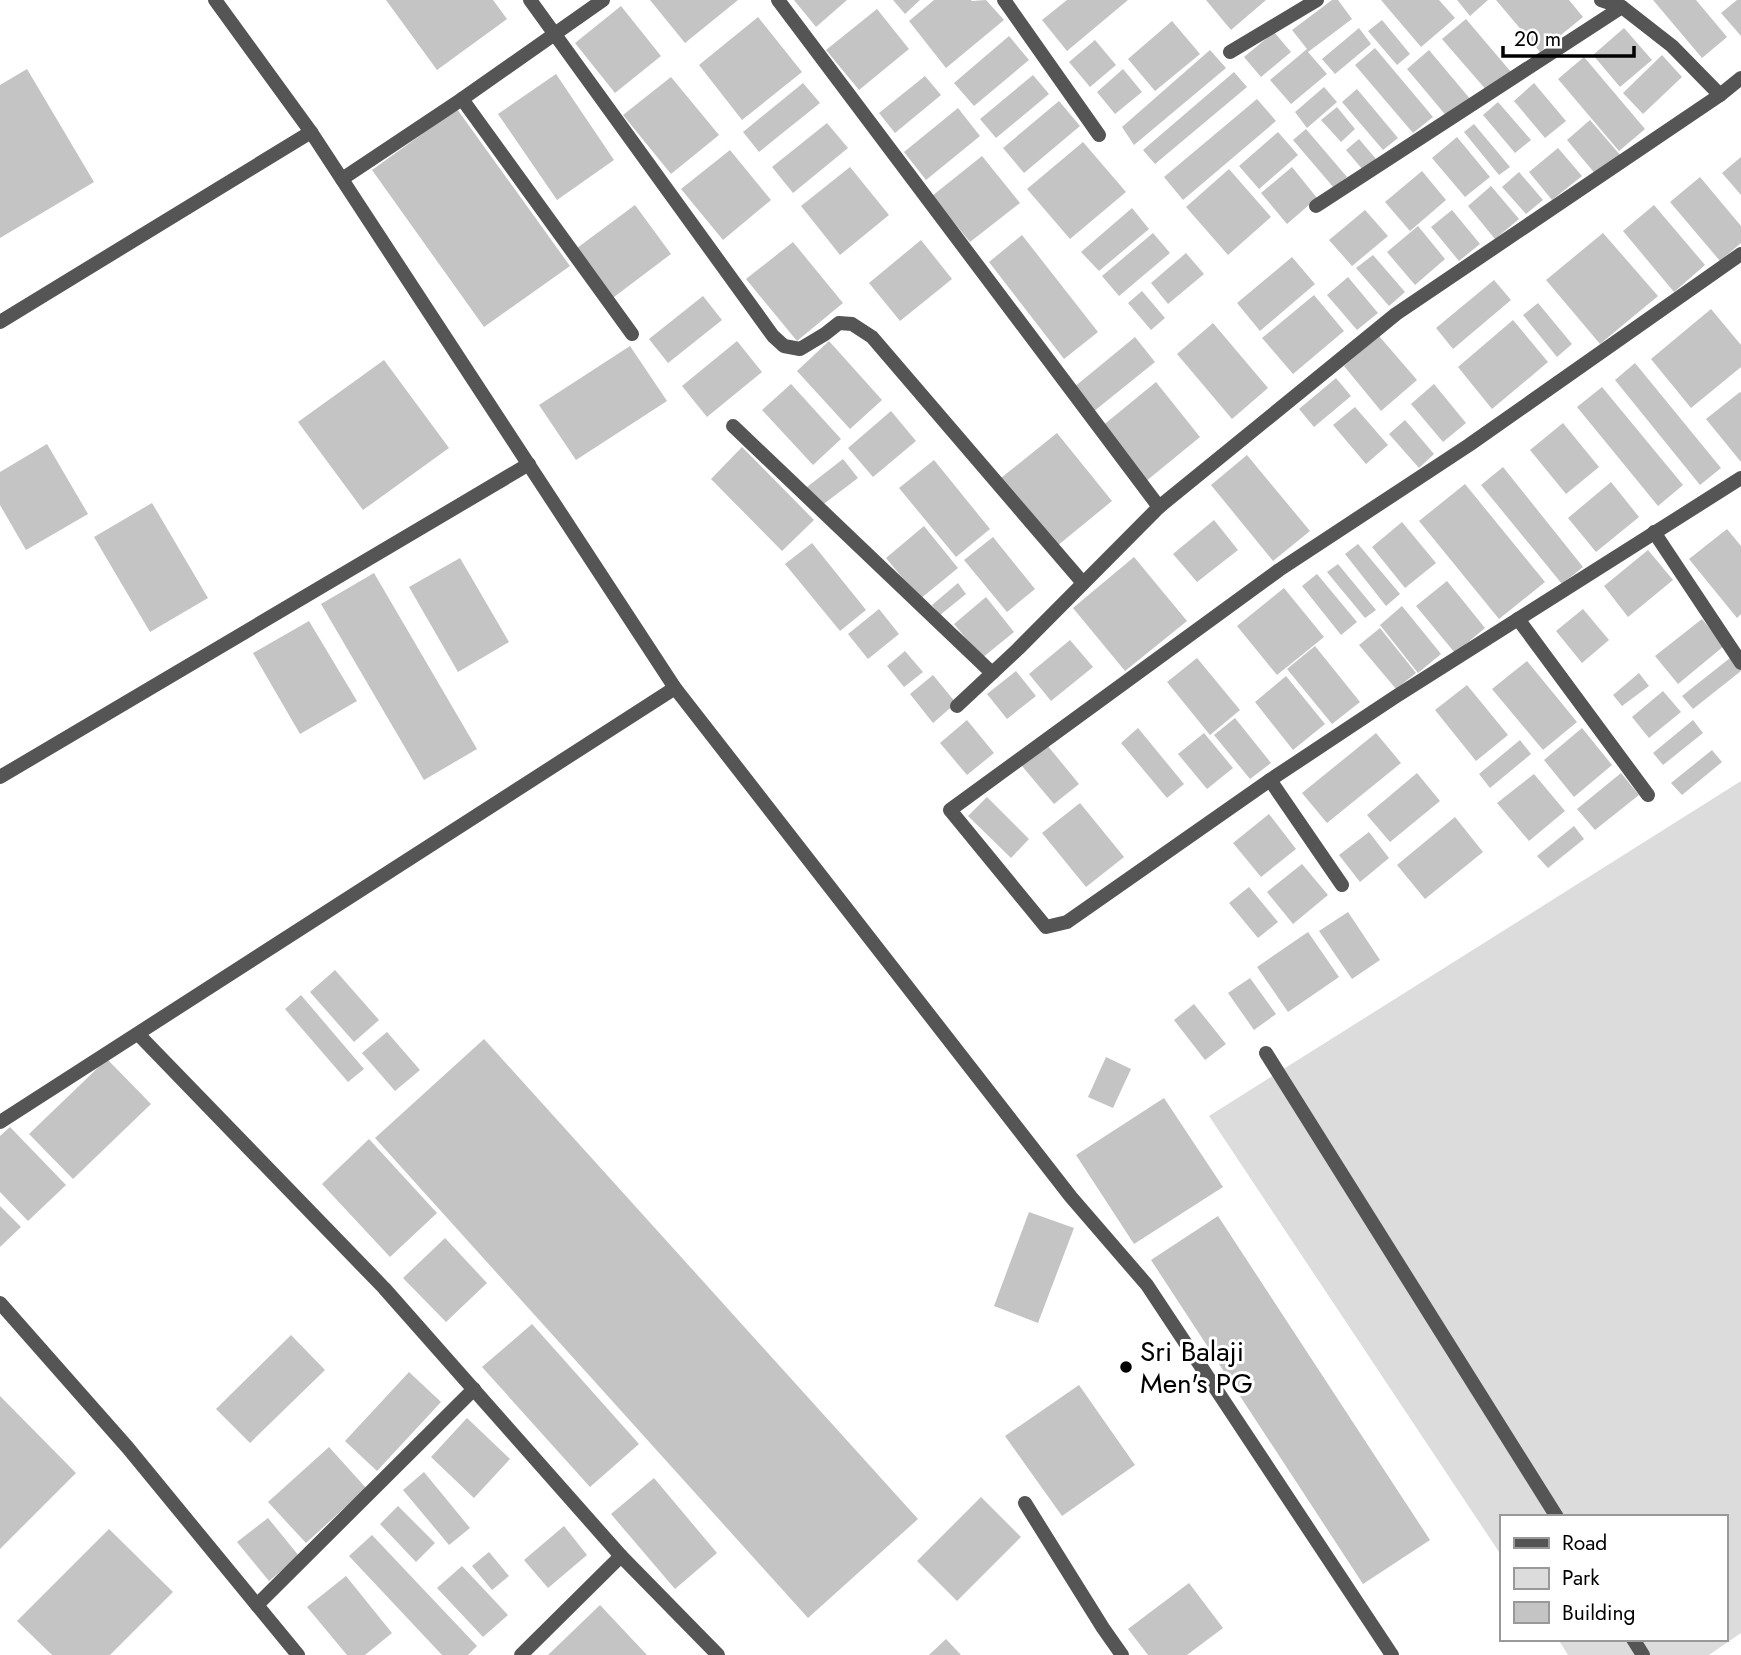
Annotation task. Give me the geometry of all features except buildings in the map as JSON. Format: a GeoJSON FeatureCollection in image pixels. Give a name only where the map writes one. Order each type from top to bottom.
{"type":"FeatureCollection","features":[{"type":"Feature","properties":{"kind":"street"},"geometry":{"type":"LineString","coordinates":[[215,0],[311,132],[675,688],[1063,1186],[1147,1285],[1392,1655]]}},
{"type":"Feature","properties":{"kind":"street"},"geometry":{"type":"LineString","coordinates":[[530,0],[773,336],[785,346],[800,349],[839,323],[852,324],[872,337],[1083,583]]}},
{"type":"Feature","properties":{"kind":"street"},"geometry":{"type":"LineString","coordinates":[[342,179],[603,0]]}},
{"type":"Feature","properties":{"kind":"street"},"geometry":{"type":"LineString","coordinates":[[778,0],[1159,507]]}},
{"type":"Feature","properties":{"kind":"street"},"geometry":{"type":"LineString","coordinates":[[1004,0],[1099,135]]}},
{"type":"Feature","properties":{"kind":"street"},"geometry":{"type":"LineString","coordinates":[[1230,52],[1317,0]]}},
{"type":"Feature","properties":{"kind":"street"},"geometry":{"type":"LineString","coordinates":[[1601,0],[1622,7],[1672,46],[1720,95]]}},
{"type":"Feature","properties":{"kind":"street"},"geometry":{"type":"LineString","coordinates":[[1316,206],[1622,7]]}},
{"type":"Feature","properties":{"kind":"street"},"geometry":{"type":"LineString","coordinates":[[957,706],[1159,507],[1396,314],[1720,95],[1741,78]]}},
{"type":"Feature","properties":{"kind":"street"},"geometry":{"type":"LineString","coordinates":[[462,99],[632,334]]}},
{"type":"Feature","properties":{"kind":"street"},"geometry":{"type":"LineString","coordinates":[[0,322],[311,132]]}},
{"type":"Feature","properties":{"kind":"street"},"geometry":{"type":"LineString","coordinates":[[1741,254],[1469,445],[1279,570],[950,810],[1046,927],[1068,922],[1270,780],[1395,697],[1741,478]]}},
{"type":"Feature","properties":{"kind":"street"},"geometry":{"type":"LineString","coordinates":[[733,426],[992,673]]}},
{"type":"Feature","properties":{"kind":"street"},"geometry":{"type":"LineString","coordinates":[[0,777],[528,464]]}},
{"type":"Feature","properties":{"kind":"street"},"geometry":{"type":"LineString","coordinates":[[1654,532],[1741,663]]}},
{"type":"Feature","properties":{"kind":"street"},"geometry":{"type":"LineString","coordinates":[[1518,618],[1648,795]]}},
{"type":"Feature","properties":{"kind":"street"},"geometry":{"type":"LineString","coordinates":[[0,1122],[675,688]]}},
{"type":"Feature","properties":{"kind":"street"},"geometry":{"type":"LineString","coordinates":[[1270,780],[1342,885]]}},
{"type":"Feature","properties":{"kind":"street"},"geometry":{"type":"LineString","coordinates":[[138,1034],[384,1288],[621,1556],[718,1655]]}},
{"type":"Feature","properties":{"kind":"street"},"geometry":{"type":"LineString","coordinates":[[1266,1053],[1556,1515]]}},
{"type":"Feature","properties":{"kind":"street"},"geometry":{"type":"LineString","coordinates":[[0,1303],[128,1448],[298,1655]]}},
{"type":"Feature","properties":{"kind":"street"},"geometry":{"type":"LineString","coordinates":[[257,1605],[474,1389]]}},
{"type":"Feature","properties":{"kind":"street"},"geometry":{"type":"LineString","coordinates":[[1025,1503],[1122,1655]]}},
{"type":"Feature","properties":{"kind":"street"},"geometry":{"type":"LineString","coordinates":[[521,1655],[621,1556]]}},
{"type":"Feature","properties":{"kind":"green space"},"geometry":{"type":"Polygon","coordinates":[[[1741,781],[1741,1633],[1709,1655],[1568,1655],[1559,1641],[1727,1641],[1727,1515],[1500,1515],[1500,1553],[1209,1116],[1741,781]]]}},
{"type":"Feature","properties":{"kind":"place","name":"Sri Balaji Men's PG"},"geometry":{"type":"Point","coordinates":[1126,1367]}}]}
